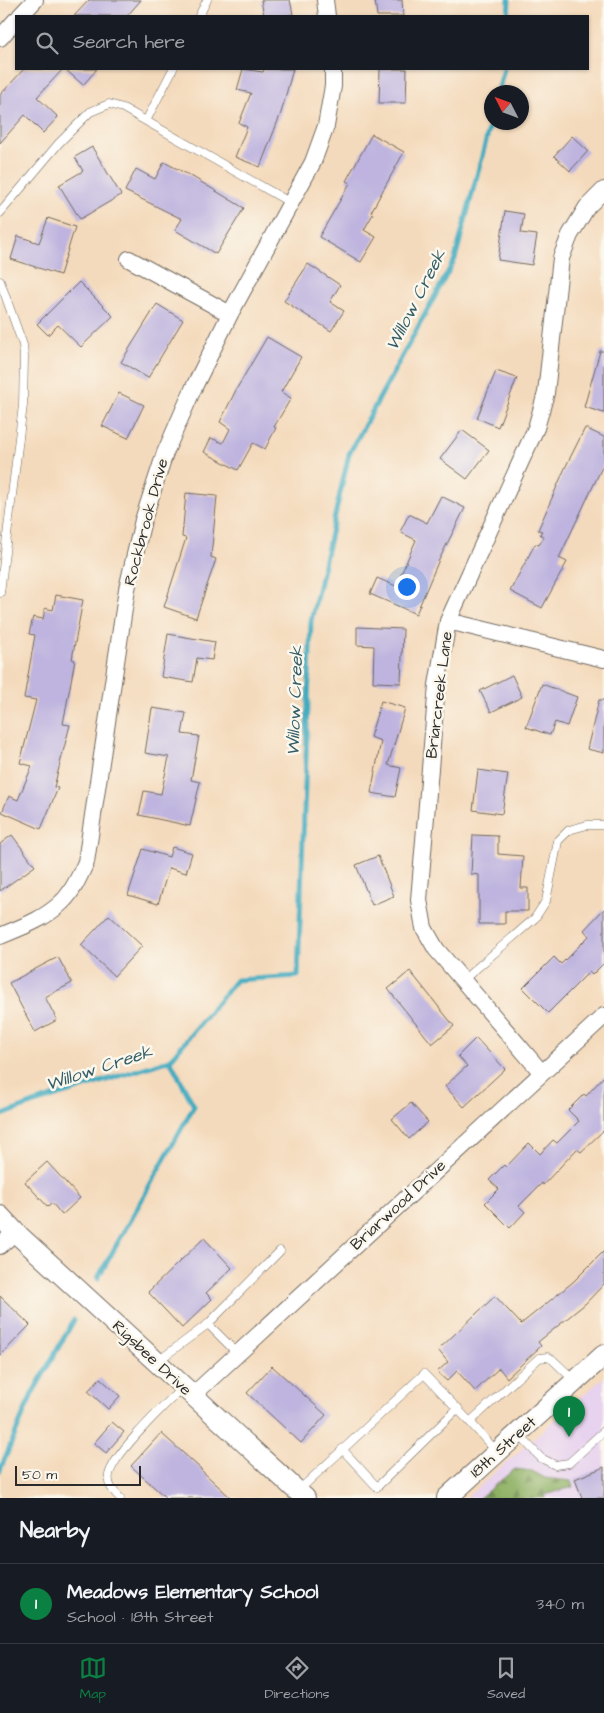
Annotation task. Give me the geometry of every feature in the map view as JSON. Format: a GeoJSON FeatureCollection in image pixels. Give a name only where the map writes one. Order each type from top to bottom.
{"type":"FeatureCollection","features":[{"type":"Feature","properties":{"kind":"street"},"geometry":{"type":"LineString","coordinates":[[21,15],[35,0]]}},
{"type":"Feature","properties":{"kind":"street"},"geometry":{"type":"LineString","coordinates":[[325,0],[328,15]]}},
{"type":"Feature","properties":{"kind":"street"},"geometry":{"type":"LineString","coordinates":[[0,38],[15,21]]}},
{"type":"Feature","properties":{"kind":"street","name":"Rockbrook Drive"},"geometry":{"type":"LineString","coordinates":[[0,936],[31,923],[64,901],[80,876],[86,862],[127,589],[143,520],[164,453],[193,389],[230,314],[313,162],[326,126],[333,86],[333,70]]}},
{"type":"Feature","properties":{"kind":"street","name":"Briarcreek Lane"},"geometry":{"type":"LineString","coordinates":[[542,1073],[436,949],[424,928],[419,900],[437,684],[448,621],[536,428],[546,393],[561,258],[570,235],[587,207],[604,190]]}},
{"type":"Feature","properties":{"kind":"street"},"geometry":{"type":"LineString","coordinates":[[130,259],[230,314]]}},
{"type":"Feature","properties":{"kind":"street"},"geometry":{"type":"LineString","coordinates":[[448,621],[604,660]]}},
{"type":"Feature","properties":{"kind":"street","name":"Briarwood Drive"},"geometry":{"type":"LineString","coordinates":[[188,1391],[238,1354],[604,1016]]}},
{"type":"Feature","properties":{"kind":"street","name":"Rigsbee Drive"},"geometry":{"type":"LineString","coordinates":[[0,1216],[15,1232],[301,1495]]}},
{"type":"Feature","properties":{"kind":"street"},"geometry":{"type":"LineString","coordinates":[[0,1246],[15,1232]]}},
{"type":"Feature","properties":{"kind":"street","name":"18th Street"},"geometry":{"type":"LineString","coordinates":[[447,1498],[604,1355]]}},
{"type":"Feature","properties":{"kind":"lane"},"geometry":{"type":"LineString","coordinates":[[200,15],[207,0]]}},
{"type":"Feature","properties":{"kind":"lane"},"geometry":{"type":"LineString","coordinates":[[146,121],[172,70]]}},
{"type":"Feature","properties":{"kind":"lane"},"geometry":{"type":"LineString","coordinates":[[0,213],[59,142],[90,112],[110,104],[123,108],[291,204]]}},
{"type":"Feature","properties":{"kind":"lane"},"geometry":{"type":"LineString","coordinates":[[0,281],[23,345],[24,357],[23,405],[0,593]]}},
{"type":"Feature","properties":{"kind":"lane"},"geometry":{"type":"LineString","coordinates":[[463,980],[535,918],[546,901],[558,841],[569,830],[587,825],[604,825]]}},
{"type":"Feature","properties":{"kind":"lane"},"geometry":{"type":"LineString","coordinates":[[157,1362],[208,1324],[280,1252]]}},
{"type":"Feature","properties":{"kind":"lane"},"geometry":{"type":"LineString","coordinates":[[208,1324],[238,1354]]}},
{"type":"Feature","properties":{"kind":"lane"},"geometry":{"type":"LineString","coordinates":[[470,1422],[539,1358],[548,1357],[553,1360],[575,1381]]}},
{"type":"Feature","properties":{"kind":"lane"},"geometry":{"type":"LineString","coordinates":[[301,1495],[342,1449],[424,1374],[458,1408],[497,1452]]}},
{"type":"Feature","properties":{"kind":"lane"},"geometry":{"type":"LineString","coordinates":[[120,1498],[110,1488],[109,1477],[112,1468],[133,1438],[188,1391]]}},
{"type":"Feature","properties":{"kind":"lane"},"geometry":{"type":"LineString","coordinates":[[342,1449],[377,1487],[458,1408]]}},
{"type":"Feature","properties":{"kind":"lane"},"geometry":{"type":"LineString","coordinates":[[517,1434],[541,1458],[554,1465],[569,1462],[604,1431]]}},
{"type":"Feature","properties":{"kind":"shaded area"},"geometry":{"type":"Polygon","coordinates":[[[604,1377],[604,1498],[466,1498],[604,1377]]]}},
{"type":"Feature","properties":{"kind":"green space"},"geometry":{"type":"Polygon","coordinates":[[[515,1469],[532,1471],[545,1478],[571,1481],[573,1487],[545,1495],[546,1498],[479,1498],[515,1469]]]}},
{"type":"Feature","properties":{"kind":"building"},"geometry":{"type":"Polygon","coordinates":[[[89,0],[141,0],[128,15],[75,15],[89,0]]]}},
{"type":"Feature","properties":{"kind":"building"},"geometry":{"type":"Polygon","coordinates":[[[261,0],[290,0],[293,14],[264,15],[261,0]]]}},
{"type":"Feature","properties":{"kind":"building"},"geometry":{"type":"Polygon","coordinates":[[[375,0],[402,0],[403,15],[377,15],[375,0]]]}},
{"type":"Feature","properties":{"kind":"building"},"geometry":{"type":"Polygon","coordinates":[[[23,70],[62,70],[37,97],[58,117],[43,133],[25,115],[0,143],[0,95],[23,70]]]}},
{"type":"Feature","properties":{"kind":"building"},"geometry":{"type":"Polygon","coordinates":[[[66,70],[96,70],[83,85],[66,70]]]}},
{"type":"Feature","properties":{"kind":"building"},"geometry":{"type":"Polygon","coordinates":[[[243,70],[263,72],[264,70],[293,70],[281,113],[260,167],[235,157],[247,127],[239,123],[251,93],[237,90],[243,70]]]}},
{"type":"Feature","properties":{"kind":"building"},"geometry":{"type":"Polygon","coordinates":[[[380,70],[407,70],[406,103],[379,103],[380,70]]]}},
{"type":"Feature","properties":{"kind":"building"},"geometry":{"type":"Polygon","coordinates":[[[372,134],[404,152],[371,212],[373,214],[364,230],[376,237],[361,262],[319,237],[350,183],[346,181],[372,134]]]}},
{"type":"Feature","properties":{"kind":"building"},"geometry":{"type":"Polygon","coordinates":[[[572,136],[588,151],[570,171],[554,156],[572,136]]]}},
{"type":"Feature","properties":{"kind":"building"},"geometry":{"type":"Polygon","coordinates":[[[92,147],[121,195],[80,219],[59,185],[83,171],[75,157],[92,147]]]}},
{"type":"Feature","properties":{"kind":"building"},"geometry":{"type":"Polygon","coordinates":[[[164,162],[244,208],[216,254],[175,230],[182,219],[125,191],[136,169],[155,179],[164,162]]]}},
{"type":"Feature","properties":{"kind":"building"},"geometry":{"type":"Polygon","coordinates":[[[505,211],[524,214],[521,233],[537,235],[532,265],[498,260],[505,211]]]}},
{"type":"Feature","properties":{"kind":"building"},"geometry":{"type":"Polygon","coordinates":[[[48,218],[75,227],[60,275],[11,259],[18,236],[39,243],[48,218]]]}},
{"type":"Feature","properties":{"kind":"building"},"geometry":{"type":"Polygon","coordinates":[[[308,264],[340,285],[330,302],[344,311],[331,331],[284,301],[308,264]]]}},
{"type":"Feature","properties":{"kind":"building"},"geometry":{"type":"Polygon","coordinates":[[[79,282],[113,316],[81,347],[58,325],[48,335],[37,324],[79,282]]]}},
{"type":"Feature","properties":{"kind":"building"},"geometry":{"type":"Polygon","coordinates":[[[157,304],[183,320],[148,378],[121,362],[157,304]]]}},
{"type":"Feature","properties":{"kind":"building"},"geometry":{"type":"Polygon","coordinates":[[[267,337],[301,357],[281,392],[291,398],[274,427],[276,428],[265,449],[253,443],[238,470],[204,452],[211,438],[223,443],[230,429],[220,422],[237,388],[267,337]]]}},
{"type":"Feature","properties":{"kind":"building"},"geometry":{"type":"Polygon","coordinates":[[[600,351],[604,351],[604,413],[584,407],[600,351]]]}},
{"type":"Feature","properties":{"kind":"building"},"geometry":{"type":"Polygon","coordinates":[[[496,371],[517,378],[498,427],[477,418],[496,371]]]}},
{"type":"Feature","properties":{"kind":"building"},"geometry":{"type":"Polygon","coordinates":[[[119,393],[144,405],[128,438],[102,426],[119,393]]]}},
{"type":"Feature","properties":{"kind":"building"},"geometry":{"type":"Polygon","coordinates":[[[585,428],[604,437],[604,463],[559,558],[567,562],[542,608],[510,591],[535,544],[539,545],[544,537],[540,534],[542,531],[538,530],[585,428]]]}},
{"type":"Feature","properties":{"kind":"building"},"geometry":{"type":"Polygon","coordinates":[[[462,430],[489,450],[467,479],[440,459],[462,430]]]}},
{"type":"Feature","properties":{"kind":"building"},"geometry":{"type":"Polygon","coordinates":[[[186,493],[217,496],[211,557],[216,559],[196,618],[164,607],[186,538],[182,537],[186,493]]]}},
{"type":"Feature","properties":{"kind":"building"},"geometry":{"type":"Polygon","coordinates":[[[441,496],[465,508],[438,562],[416,614],[370,594],[377,578],[396,586],[416,540],[400,532],[409,514],[427,523],[441,496]]]}},
{"type":"Feature","properties":{"kind":"building"},"geometry":{"type":"Polygon","coordinates":[[[56,595],[83,600],[72,659],[75,660],[63,724],[70,725],[54,787],[58,788],[41,829],[2,812],[9,796],[18,800],[32,766],[20,763],[36,700],[24,698],[35,635],[29,634],[33,617],[43,619],[45,608],[53,610],[56,595]]]}},
{"type":"Feature","properties":{"kind":"building"},"geometry":{"type":"Polygon","coordinates":[[[357,627],[403,629],[401,683],[373,682],[374,646],[357,645],[357,627]]]}},
{"type":"Feature","properties":{"kind":"building"},"geometry":{"type":"Polygon","coordinates":[[[168,634],[215,642],[212,660],[197,658],[193,682],[161,677],[168,634]]]}},
{"type":"Feature","properties":{"kind":"building"},"geometry":{"type":"Polygon","coordinates":[[[512,675],[522,697],[491,712],[480,691],[512,675]]]}},
{"type":"Feature","properties":{"kind":"building"},"geometry":{"type":"Polygon","coordinates":[[[542,684],[577,697],[567,726],[555,722],[550,735],[526,727],[542,684]]]}},
{"type":"Feature","properties":{"kind":"building"},"geometry":{"type":"Polygon","coordinates":[[[599,700],[604,700],[604,753],[587,749],[599,700]]]}},
{"type":"Feature","properties":{"kind":"building"},"geometry":{"type":"Polygon","coordinates":[[[381,701],[405,708],[388,765],[401,768],[395,797],[371,793],[381,741],[370,737],[381,701]]]}},
{"type":"Feature","properties":{"kind":"building"},"geometry":{"type":"Polygon","coordinates":[[[152,708],[186,713],[182,734],[199,736],[191,780],[200,782],[190,826],[139,815],[144,791],[161,794],[169,757],[145,753],[152,708]]]}},
{"type":"Feature","properties":{"kind":"building"},"geometry":{"type":"Polygon","coordinates":[[[478,770],[508,774],[502,814],[473,810],[478,770]]]}},
{"type":"Feature","properties":{"kind":"building"},"geometry":{"type":"Polygon","coordinates":[[[12,835],[35,866],[0,891],[0,844],[12,835]]]}},
{"type":"Feature","properties":{"kind":"building"},"geometry":{"type":"Polygon","coordinates":[[[473,835],[498,836],[498,854],[523,856],[521,888],[528,888],[528,911],[505,911],[505,924],[479,924],[479,875],[471,874],[473,835]]]}},
{"type":"Feature","properties":{"kind":"building"},"geometry":{"type":"Polygon","coordinates":[[[172,847],[192,853],[186,873],[169,868],[158,904],[128,895],[143,849],[169,857],[172,847]]]}},
{"type":"Feature","properties":{"kind":"building"},"geometry":{"type":"Polygon","coordinates":[[[378,856],[394,896],[372,905],[356,865],[378,856]]]}},
{"type":"Feature","properties":{"kind":"building"},"geometry":{"type":"Polygon","coordinates":[[[604,909],[604,963],[592,975],[589,972],[548,1013],[523,988],[554,957],[561,964],[589,936],[584,930],[604,909]]]}},
{"type":"Feature","properties":{"kind":"building"},"geometry":{"type":"Polygon","coordinates":[[[109,915],[142,946],[114,976],[81,945],[109,915]]]}},
{"type":"Feature","properties":{"kind":"building"},"geometry":{"type":"Polygon","coordinates":[[[58,957],[72,983],[45,997],[57,1020],[35,1032],[9,983],[58,957]]]}},
{"type":"Feature","properties":{"kind":"building"},"geometry":{"type":"Polygon","coordinates":[[[410,971],[454,1026],[432,1044],[388,989],[410,971]]]}},
{"type":"Feature","properties":{"kind":"building"},"geometry":{"type":"Polygon","coordinates":[[[476,1038],[505,1069],[464,1107],[445,1086],[467,1066],[458,1056],[476,1038]]]}},
{"type":"Feature","properties":{"kind":"building"},"geometry":{"type":"Polygon","coordinates":[[[604,1076],[604,1130],[581,1152],[577,1149],[543,1185],[542,1183],[519,1206],[525,1212],[510,1228],[485,1203],[499,1189],[489,1180],[504,1165],[506,1167],[529,1143],[540,1154],[553,1140],[557,1143],[579,1121],[568,1110],[584,1094],[586,1096],[604,1076]]]}},
{"type":"Feature","properties":{"kind":"building"},"geometry":{"type":"Polygon","coordinates":[[[411,1103],[428,1122],[409,1139],[392,1119],[411,1103]]]}},
{"type":"Feature","properties":{"kind":"building"},"geometry":{"type":"Polygon","coordinates":[[[47,1162],[80,1198],[62,1215],[52,1203],[48,1207],[25,1182],[47,1162]]]}},
{"type":"Feature","properties":{"kind":"building"},"geometry":{"type":"Polygon","coordinates":[[[204,1238],[232,1268],[206,1293],[212,1299],[182,1328],[148,1292],[204,1238]]]}},
{"type":"Feature","properties":{"kind":"building"},"geometry":{"type":"Polygon","coordinates":[[[604,1251],[604,1284],[585,1304],[538,1342],[541,1346],[507,1378],[499,1368],[475,1391],[457,1371],[447,1381],[437,1372],[448,1362],[438,1350],[495,1296],[521,1324],[573,1282],[604,1251]]]}},
{"type":"Feature","properties":{"kind":"building"},"geometry":{"type":"Polygon","coordinates":[[[0,1296],[30,1325],[0,1356],[0,1296]]]}},
{"type":"Feature","properties":{"kind":"building"},"geometry":{"type":"Polygon","coordinates":[[[272,1366],[326,1415],[301,1443],[247,1393],[272,1366]]]}},
{"type":"Feature","properties":{"kind":"building"},"geometry":{"type":"Polygon","coordinates":[[[100,1378],[120,1396],[108,1409],[88,1391],[100,1378]]]}},
{"type":"Feature","properties":{"kind":"building"},"geometry":{"type":"Polygon","coordinates":[[[112,1422],[124,1432],[106,1453],[94,1443],[112,1422]]]}},
{"type":"Feature","properties":{"kind":"building"},"geometry":{"type":"Polygon","coordinates":[[[161,1433],[231,1498],[166,1498],[131,1466],[161,1433]]]}},
{"type":"Feature","properties":{"kind":"building"},"geometry":{"type":"Polygon","coordinates":[[[604,1467],[604,1498],[582,1498],[575,1479],[604,1467]]]}},
{"type":"Feature","properties":{"kind":"waterway","name":"Willow Creek"},"geometry":{"type":"LineString","coordinates":[[508,15],[509,0]]}},
{"type":"Feature","properties":{"kind":"waterway","name":"Willow Creek"},"geometry":{"type":"LineString","coordinates":[[500,85],[504,70]]}},
{"type":"Feature","properties":{"kind":"waterway","name":"Willow Creek"},"geometry":{"type":"LineString","coordinates":[[0,1116],[34,1103],[170,1060],[236,980],[298,976],[311,621],[349,454],[455,259],[489,130]]}},
{"type":"Feature","properties":{"kind":"waterway"},"geometry":{"type":"LineString","coordinates":[[98,1278],[194,1106],[170,1060]]}},
{"type":"Feature","properties":{"kind":"waterway"},"geometry":{"type":"LineString","coordinates":[[0,1470],[32,1394],[74,1320]]}},
{"type":"Feature","properties":{"kind":"place","name":"Meadows Elementary School"},"geometry":{"type":"Point","coordinates":[569,1437]}}]}
